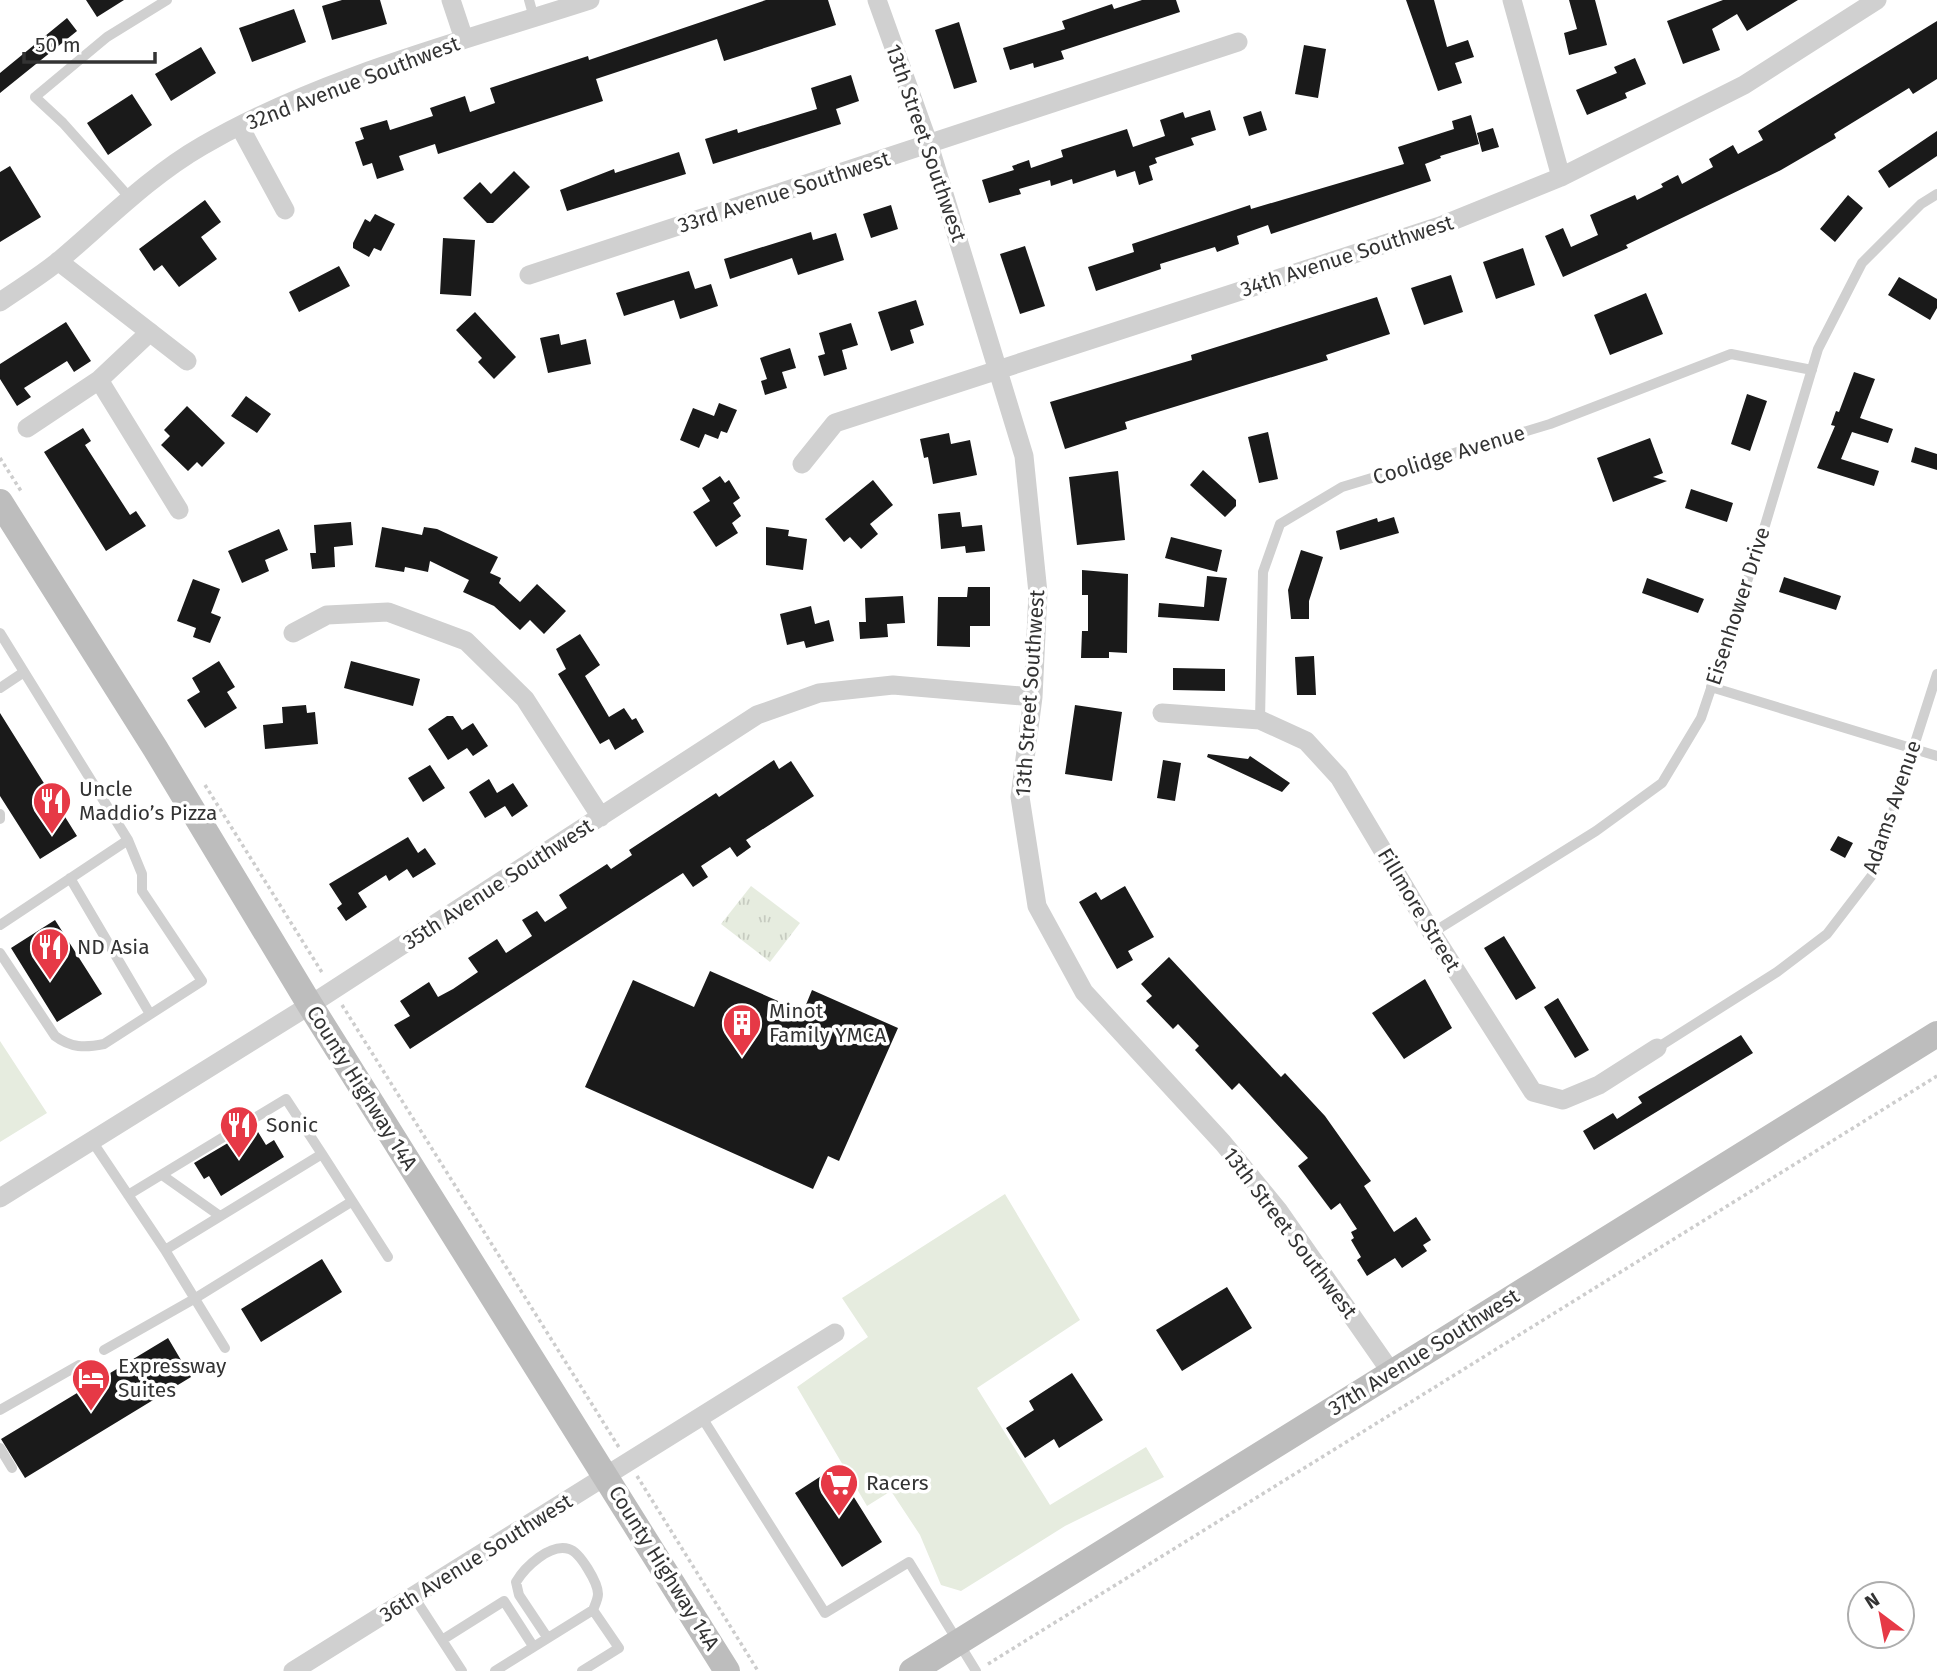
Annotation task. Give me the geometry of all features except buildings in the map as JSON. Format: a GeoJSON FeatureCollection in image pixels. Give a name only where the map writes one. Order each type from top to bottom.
{"type":"FeatureCollection","features":[{"type":"Feature","properties":{"kind":"main road","name":"County Highway 14A"},"geometry":{"type":"LineString","coordinates":[[0,502],[155,748],[310,1005],[608,1476],[727,1671]]}},
{"type":"Feature","properties":{"kind":"main road","name":"37th Avenue Southwest"},"geometry":{"type":"LineString","coordinates":[[912,1671],[1937,1034]]}},
{"type":"Feature","properties":{"kind":"street"},"geometry":{"type":"LineString","coordinates":[[451,0],[464,39]]}},
{"type":"Feature","properties":{"kind":"street","name":"32nd Avenue Southwest"},"geometry":{"type":"LineString","coordinates":[[0,302],[58,261],[130,198],[201,146],[280,107],[540,8],[590,0]]}},
{"type":"Feature","properties":{"kind":"street","name":"13th Street Southwest"},"geometry":{"type":"LineString","coordinates":[[877,0],[929,145],[1000,370],[1024,456],[1031,495],[1038,593],[1033,696],[1020,797],[1037,906],[1084,992],[1223,1143],[1278,1210],[1391,1372]]}},
{"type":"Feature","properties":{"kind":"street"},"geometry":{"type":"LineString","coordinates":[[1512,0],[1561,177]]}},
{"type":"Feature","properties":{"kind":"street","name":"34th Avenue Southwest"},"geometry":{"type":"LineString","coordinates":[[802,464],[835,423],[1440,226],[1561,177],[1744,85],[1877,0]]}},
{"type":"Feature","properties":{"kind":"street","name":"33rd Avenue Southwest"},"geometry":{"type":"LineString","coordinates":[[529,275],[1238,42]]}},
{"type":"Feature","properties":{"kind":"street"},"geometry":{"type":"LineString","coordinates":[[240,127],[285,210]]}},
{"type":"Feature","properties":{"kind":"street"},"geometry":{"type":"LineString","coordinates":[[58,261],[187,361]]}},
{"type":"Feature","properties":{"kind":"street"},"geometry":{"type":"LineString","coordinates":[[27,428],[99,380],[150,332]]}},
{"type":"Feature","properties":{"kind":"street"},"geometry":{"type":"LineString","coordinates":[[99,380],[179,510]]}},
{"type":"Feature","properties":{"kind":"street"},"geometry":{"type":"LineString","coordinates":[[293,633],[327,615],[388,612],[466,641],[525,699],[601,817]]}},
{"type":"Feature","properties":{"kind":"street","name":"35th Avenue Southwest"},"geometry":{"type":"LineString","coordinates":[[0,1198],[310,1005],[757,715],[819,693],[893,685],[1033,696]]}},
{"type":"Feature","properties":{"kind":"street","name":"Fillmore Street"},"geometry":{"type":"LineString","coordinates":[[1162,713],[1260,720],[1306,741],[1339,777],[1432,933],[1533,1092],[1563,1100],[1599,1085],[1657,1048]]}},
{"type":"Feature","properties":{"kind":"street","name":"36th Avenue Southwest"},"geometry":{"type":"LineString","coordinates":[[293,1671],[835,1333]]}},
{"type":"Feature","properties":{"kind":"lane"},"geometry":{"type":"LineString","coordinates":[[130,198],[63,123],[35,97],[107,37],[167,0]]}},
{"type":"Feature","properties":{"kind":"lane","name":"Eisenhower Drive"},"geometry":{"type":"LineString","coordinates":[[1432,933],[1596,831],[1662,783],[1701,718],[1758,552],[1818,349],[1862,263],[1921,204],[1937,194]]}},
{"type":"Feature","properties":{"kind":"lane","name":"Coolidge Avenue"},"geometry":{"type":"LineString","coordinates":[[1260,720],[1263,572],[1280,524],[1342,487],[1550,424],[1731,354],[1812,370]]}},
{"type":"Feature","properties":{"kind":"lane"},"geometry":{"type":"LineString","coordinates":[[0,633],[128,840],[142,874],[142,891],[202,981],[104,1044],[86,1047],[66,1044],[55,1036],[0,953]]}},
{"type":"Feature","properties":{"kind":"lane"},"geometry":{"type":"LineString","coordinates":[[0,688],[24,673]]}},
{"type":"Feature","properties":{"kind":"lane","name":"Adams Avenue"},"geometry":{"type":"LineString","coordinates":[[1657,1048],[1777,972],[1827,934],[1873,874],[1937,674]]}},
{"type":"Feature","properties":{"kind":"lane"},"geometry":{"type":"LineString","coordinates":[[1711,687],[1937,756]]}},
{"type":"Feature","properties":{"kind":"lane"},"geometry":{"type":"LineString","coordinates":[[0,925],[128,840]]}},
{"type":"Feature","properties":{"kind":"lane"},"geometry":{"type":"LineString","coordinates":[[70,878],[150,1014]]}},
{"type":"Feature","properties":{"kind":"lane"},"geometry":{"type":"LineString","coordinates":[[128,1195],[286,1099],[388,1258]]}},
{"type":"Feature","properties":{"kind":"lane"},"geometry":{"type":"LineString","coordinates":[[92,1141],[165,1250],[225,1348]]}},
{"type":"Feature","properties":{"kind":"lane"},"geometry":{"type":"LineString","coordinates":[[165,1250],[322,1154]]}},
{"type":"Feature","properties":{"kind":"lane"},"geometry":{"type":"LineString","coordinates":[[162,1175],[220,1216]]}},
{"type":"Feature","properties":{"kind":"lane"},"geometry":{"type":"LineString","coordinates":[[104,1350],[194,1299],[351,1202]]}},
{"type":"Feature","properties":{"kind":"lane"},"geometry":{"type":"LineString","coordinates":[[0,1410],[79,1364]]}},
{"type":"Feature","properties":{"kind":"lane"},"geometry":{"type":"LineString","coordinates":[[701,1416],[825,1613],[909,1562],[976,1671]]}},
{"type":"Feature","properties":{"kind":"lane"},"geometry":{"type":"LineString","coordinates":[[0,1448],[12,1468]]}},
{"type":"Feature","properties":{"kind":"lane"},"geometry":{"type":"LineString","coordinates":[[495,1671],[593,1610],[598,1597],[597,1587],[574,1550],[553,1550],[523,1571],[516,1582],[519,1595],[547,1637]]}},
{"type":"Feature","properties":{"kind":"lane"},"geometry":{"type":"LineString","coordinates":[[414,1597],[462,1671]]}},
{"type":"Feature","properties":{"kind":"lane"},"geometry":{"type":"LineString","coordinates":[[442,1640],[504,1601],[533,1646]]}},
{"type":"Feature","properties":{"kind":"lane"},"geometry":{"type":"LineString","coordinates":[[582,1671],[619,1648],[593,1610]]}},
{"type":"Feature","properties":{"kind":"path"},"geometry":{"type":"LineString","coordinates":[[345,1009],[617,1444]]}},
{"type":"Feature","properties":{"kind":"path"},"geometry":{"type":"LineString","coordinates":[[992,1662],[1937,1076]]}},
{"type":"Feature","properties":{"kind":"path"},"geometry":{"type":"LineString","coordinates":[[639,1480],[758,1671]]}},
{"type":"Feature","properties":{"kind":"green space"},"geometry":{"type":"Polygon","coordinates":[[[751,886],[800,923],[770,962],[721,924],[751,886]]]}},
{"type":"Feature","properties":{"kind":"green space"},"geometry":{"type":"Polygon","coordinates":[[[0,1041],[47,1113],[0,1142],[0,1041]]]}},
{"type":"Feature","properties":{"kind":"green space"},"geometry":{"type":"Polygon","coordinates":[[[1005,1194],[1080,1320],[977,1388],[1050,1505],[1146,1447],[1164,1477],[1065,1526],[961,1591],[941,1585],[920,1535],[891,1491],[867,1506],[797,1387],[868,1337],[842,1298],[1005,1194]]]}},
{"type":"Feature","properties":{"kind":"place","name":"Uncle Maddio’s Pizza"},"geometry":{"type":"Point","coordinates":[52,835]}},
{"type":"Feature","properties":{"kind":"place","name":"ND Asia"},"geometry":{"type":"Point","coordinates":[50,981]}},
{"type":"Feature","properties":{"kind":"place","name":"Minot Family YMCA"},"geometry":{"type":"Point","coordinates":[742,1057]}},
{"type":"Feature","properties":{"kind":"place","name":"Sonic"},"geometry":{"type":"Point","coordinates":[239,1159]}},
{"type":"Feature","properties":{"kind":"place","name":"Expressway Suites"},"geometry":{"type":"Point","coordinates":[91,1412]}},
{"type":"Feature","properties":{"kind":"place","name":"Racers"},"geometry":{"type":"Point","coordinates":[839,1517]}}]}
